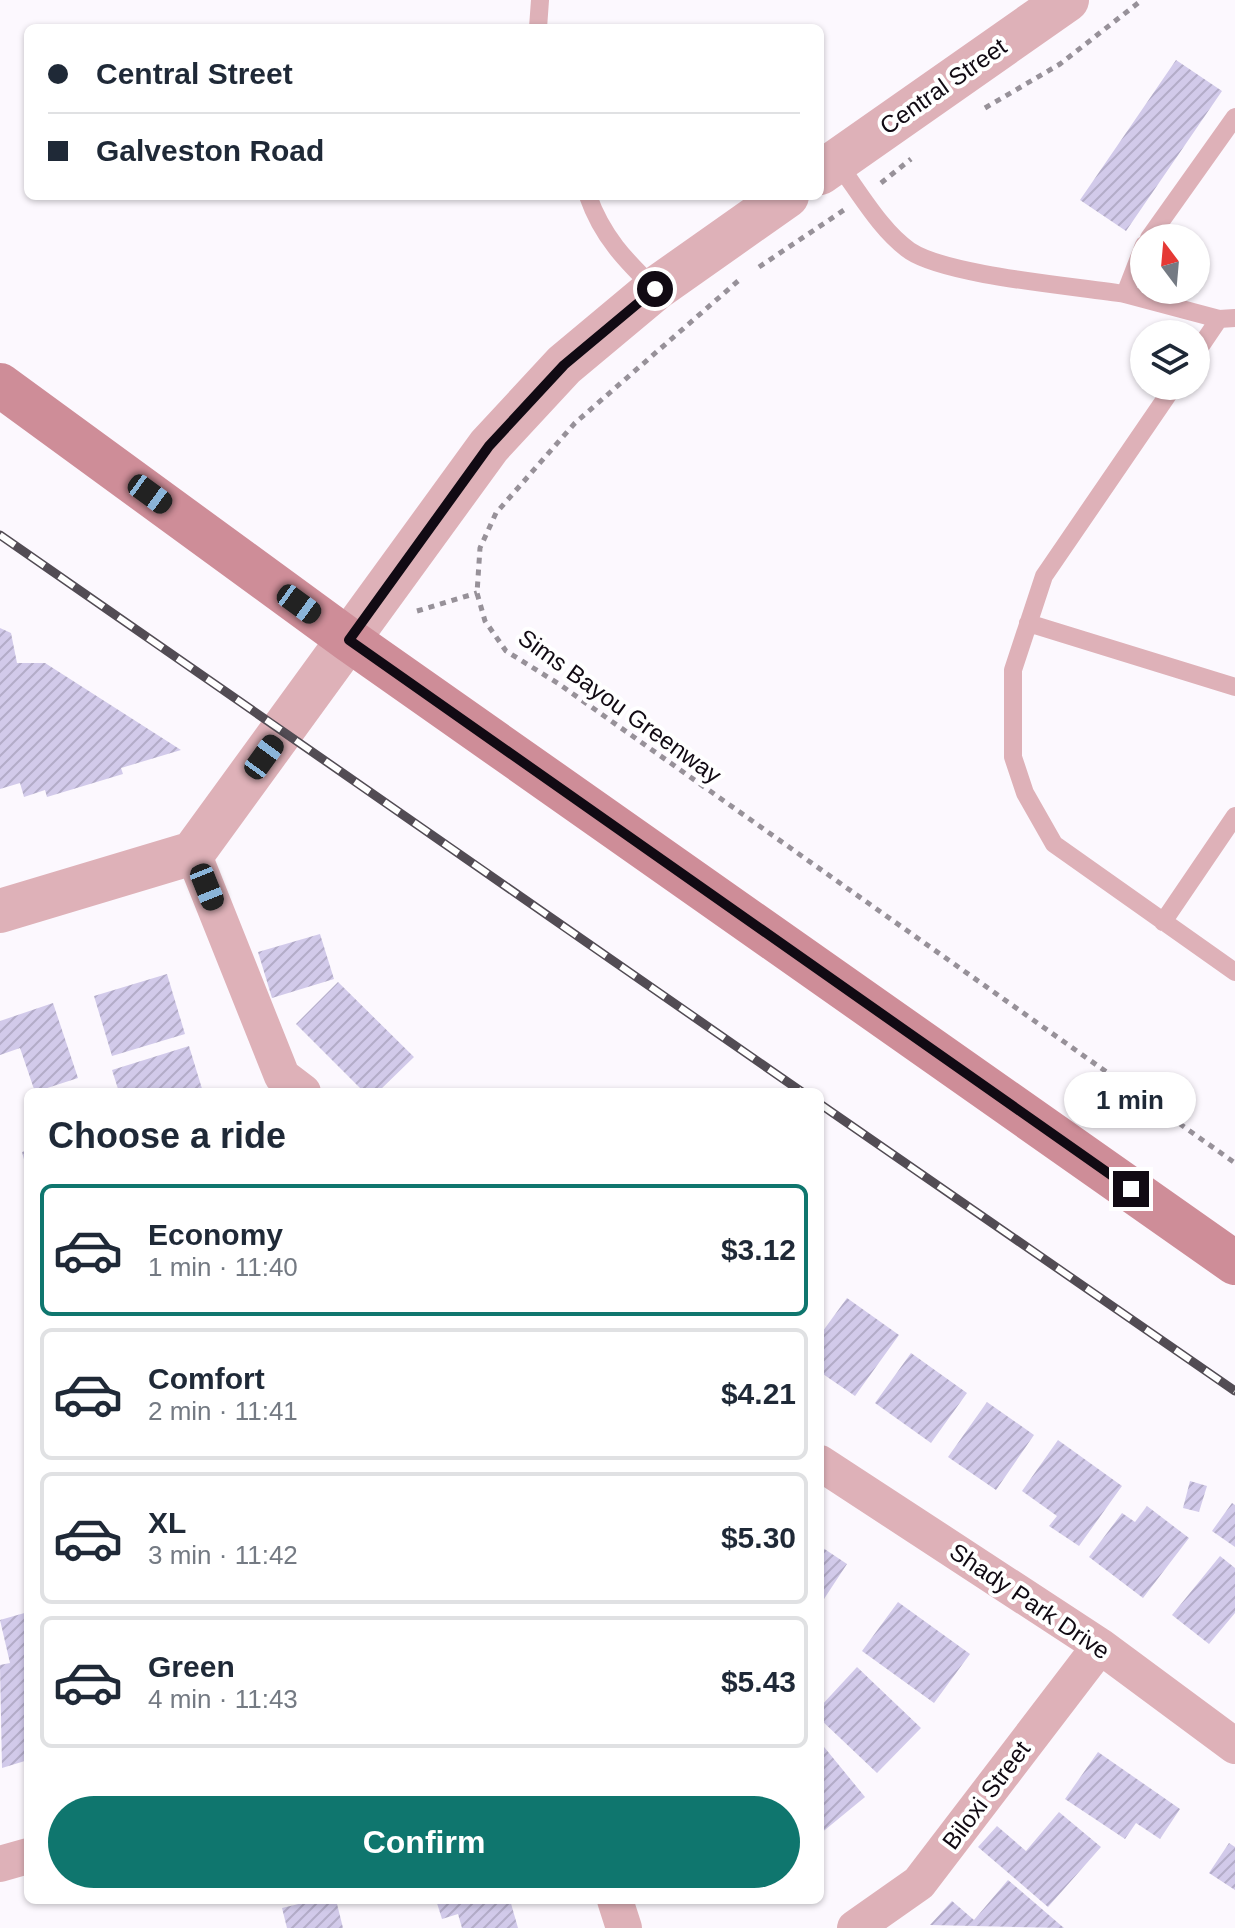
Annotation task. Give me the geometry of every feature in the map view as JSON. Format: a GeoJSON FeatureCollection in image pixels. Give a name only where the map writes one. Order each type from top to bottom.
{"type":"FeatureCollection","features":[{"type":"Feature","properties":{"kind":"main road"},"geometry":{"type":"LineString","coordinates":[[0,385],[349,640],[1235,1263]]}},
{"type":"Feature","properties":{"kind":"street","name":"Central Street"},"geometry":{"type":"LineString","coordinates":[[828,167],[1067,0]]}},
{"type":"Feature","properties":{"kind":"street"},"geometry":{"type":"LineString","coordinates":[[0,911],[193,853],[489,446],[564,365],[655,289],[781,200]]}},
{"type":"Feature","properties":{"kind":"street"},"geometry":{"type":"LineString","coordinates":[[193,853],[282,1076],[298,1088]]}},
{"type":"Feature","properties":{"kind":"street","name":"Shady Park Drive"},"geometry":{"type":"LineString","coordinates":[[824,1466],[1100,1646],[1235,1746]]}},
{"type":"Feature","properties":{"kind":"street","name":"Biloxi Street"},"geometry":{"type":"LineString","coordinates":[[855,1928],[919,1883],[1100,1646]]}},
{"type":"Feature","properties":{"kind":"street"},"geometry":{"type":"LineString","coordinates":[[0,1864],[24,1857]]}},
{"type":"Feature","properties":{"kind":"street"},"geometry":{"type":"LineString","coordinates":[[616,1904],[624,1928]]}},
{"type":"Feature","properties":{"kind":"lane"},"geometry":{"type":"LineString","coordinates":[[539,24],[542,1]]}},
{"type":"Feature","properties":{"kind":"lane"},"geometry":{"type":"LineString","coordinates":[[1159,224],[1235,117]]}},
{"type":"Feature","properties":{"kind":"lane"},"geometry":{"type":"LineString","coordinates":[[828,167],[863,197],[909,250],[939,264],[1125,294],[1227,318],[1210,337]]}},
{"type":"Feature","properties":{"kind":"lane"},"geometry":{"type":"LineString","coordinates":[[589,200],[596,221],[616,251],[655,289]]}},
{"type":"Feature","properties":{"kind":"lane"},"geometry":{"type":"LineString","coordinates":[[1125,294],[1130,281]]}},
{"type":"Feature","properties":{"kind":"lane"},"geometry":{"type":"LineString","coordinates":[[1164,400],[1044,576],[1013,670],[1013,757],[1025,793],[1054,844],[1235,972]]}},
{"type":"Feature","properties":{"kind":"lane"},"geometry":{"type":"LineString","coordinates":[[1028,623],[1235,687]]}},
{"type":"Feature","properties":{"kind":"lane"},"geometry":{"type":"LineString","coordinates":[[1163,922],[1235,816]]}},
{"type":"Feature","properties":{"kind":"path"},"geometry":{"type":"LineString","coordinates":[[975,115],[1060,64],[1142,0]]}},
{"type":"Feature","properties":{"kind":"path"},"geometry":{"type":"LineString","coordinates":[[752,271],[863,197],[913,157]]}},
{"type":"Feature","properties":{"kind":"path","name":"Sims Bayou Greenway"},"geometry":{"type":"LineString","coordinates":[[740,279],[575,423],[496,513],[480,548],[477,593],[485,621],[506,651],[559,684],[1235,1163]]}},
{"type":"Feature","properties":{"kind":"building"},"geometry":{"type":"Polygon","coordinates":[[[1176,60],[1222,91],[1126,231],[1080,200],[1176,60]]]}},
{"type":"Feature","properties":{"kind":"building"},"geometry":{"type":"Polygon","coordinates":[[[0,628],[11,633],[17,663],[45,663],[181,750],[121,768],[123,774],[47,797],[45,790],[24,797],[20,783],[0,789],[0,628]]]}},
{"type":"Feature","properties":{"kind":"building"},"geometry":{"type":"Polygon","coordinates":[[[320,934],[334,979],[272,998],[258,952],[320,934]]]}},
{"type":"Feature","properties":{"kind":"building"},"geometry":{"type":"Polygon","coordinates":[[[167,974],[185,1034],[112,1056],[94,996],[167,974]]]}},
{"type":"Feature","properties":{"kind":"building"},"geometry":{"type":"Polygon","coordinates":[[[338,982],[414,1057],[382,1088],[360,1088],[296,1024],[338,982]]]}},
{"type":"Feature","properties":{"kind":"building"},"geometry":{"type":"Polygon","coordinates":[[[53,1003],[78,1078],[47,1088],[34,1088],[20,1048],[0,1055],[0,1021],[53,1003]]]}},
{"type":"Feature","properties":{"kind":"building"},"geometry":{"type":"Polygon","coordinates":[[[189,1046],[202,1088],[118,1088],[112,1070],[189,1046]]]}},
{"type":"Feature","properties":{"kind":"building"},"geometry":{"type":"Polygon","coordinates":[[[847,1298],[899,1335],[855,1396],[824,1375],[824,1330],[847,1298]]]}},
{"type":"Feature","properties":{"kind":"building"},"geometry":{"type":"Polygon","coordinates":[[[911,1353],[967,1393],[931,1443],[875,1403],[911,1353]]]}},
{"type":"Feature","properties":{"kind":"building"},"geometry":{"type":"Polygon","coordinates":[[[987,1402],[1034,1435],[996,1490],[948,1457],[987,1402]]]}},
{"type":"Feature","properties":{"kind":"building"},"geometry":{"type":"Polygon","coordinates":[[[1058,1440],[1122,1486],[1079,1546],[1049,1526],[1057,1516],[1022,1491],[1058,1440]]]}},
{"type":"Feature","properties":{"kind":"building"},"geometry":{"type":"Polygon","coordinates":[[[1190,1481],[1207,1486],[1199,1512],[1183,1508],[1190,1481]]]}},
{"type":"Feature","properties":{"kind":"building"},"geometry":{"type":"Polygon","coordinates":[[[1232,1503],[1235,1505],[1235,1547],[1212,1531],[1232,1503]]]}},
{"type":"Feature","properties":{"kind":"building"},"geometry":{"type":"Polygon","coordinates":[[[1147,1506],[1189,1538],[1143,1598],[1089,1557],[1122,1513],[1135,1522],[1147,1506]]]}},
{"type":"Feature","properties":{"kind":"building"},"geometry":{"type":"Polygon","coordinates":[[[824,1549],[847,1564],[824,1599],[824,1549]]]}},
{"type":"Feature","properties":{"kind":"building"},"geometry":{"type":"Polygon","coordinates":[[[1220,1556],[1235,1568],[1235,1613],[1209,1644],[1172,1615],[1220,1556]]]}},
{"type":"Feature","properties":{"kind":"building"},"geometry":{"type":"Polygon","coordinates":[[[898,1602],[970,1654],[934,1703],[862,1651],[898,1602]]]}},
{"type":"Feature","properties":{"kind":"building"},"geometry":{"type":"Polygon","coordinates":[[[24,1613],[24,1761],[2,1768],[0,1665],[10,1663],[0,1620],[24,1613]]]}},
{"type":"Feature","properties":{"kind":"building"},"geometry":{"type":"Polygon","coordinates":[[[857,1667],[921,1728],[877,1773],[824,1723],[824,1703],[857,1667]]]}},
{"type":"Feature","properties":{"kind":"building"},"geometry":{"type":"Polygon","coordinates":[[[824,1747],[865,1797],[824,1831],[824,1747]]]}},
{"type":"Feature","properties":{"kind":"building"},"geometry":{"type":"Polygon","coordinates":[[[1098,1752],[1180,1809],[1160,1839],[1136,1823],[1125,1839],[1065,1799],[1098,1752]]]}},
{"type":"Feature","properties":{"kind":"building"},"geometry":{"type":"Polygon","coordinates":[[[1059,1812],[1101,1847],[1048,1907],[978,1847],[997,1826],[1026,1851],[1059,1812]]]}},
{"type":"Feature","properties":{"kind":"building"},"geometry":{"type":"Polygon","coordinates":[[[1229,1843],[1235,1847],[1235,1890],[1209,1873],[1229,1843]]]}},
{"type":"Feature","properties":{"kind":"building"},"geometry":{"type":"Polygon","coordinates":[[[1008,1880],[1064,1928],[930,1925],[952,1901],[974,1920],[1008,1880]]]}},
{"type":"Feature","properties":{"kind":"building"},"geometry":{"type":"Polygon","coordinates":[[[298,1904],[337,1904],[343,1928],[287,1928],[282,1908],[298,1904]]]}},
{"type":"Feature","properties":{"kind":"building"},"geometry":{"type":"Polygon","coordinates":[[[437,1904],[511,1904],[518,1928],[462,1928],[458,1914],[442,1919],[437,1904]]]}},
{"type":"Feature","properties":{"kind":"railway"},"geometry":{"type":"LineString","coordinates":[[0,535],[796,1088]]}},
{"type":"Feature","properties":{"kind":"railway"},"geometry":{"type":"LineString","coordinates":[[824,1107],[1235,1391]]}},
{"type":"Feature","properties":{"kind":"route"},"geometry":{"type":"LineString","coordinates":[[655,289],[564,365],[489,446],[349,640],[1131,1189]]}}]}
